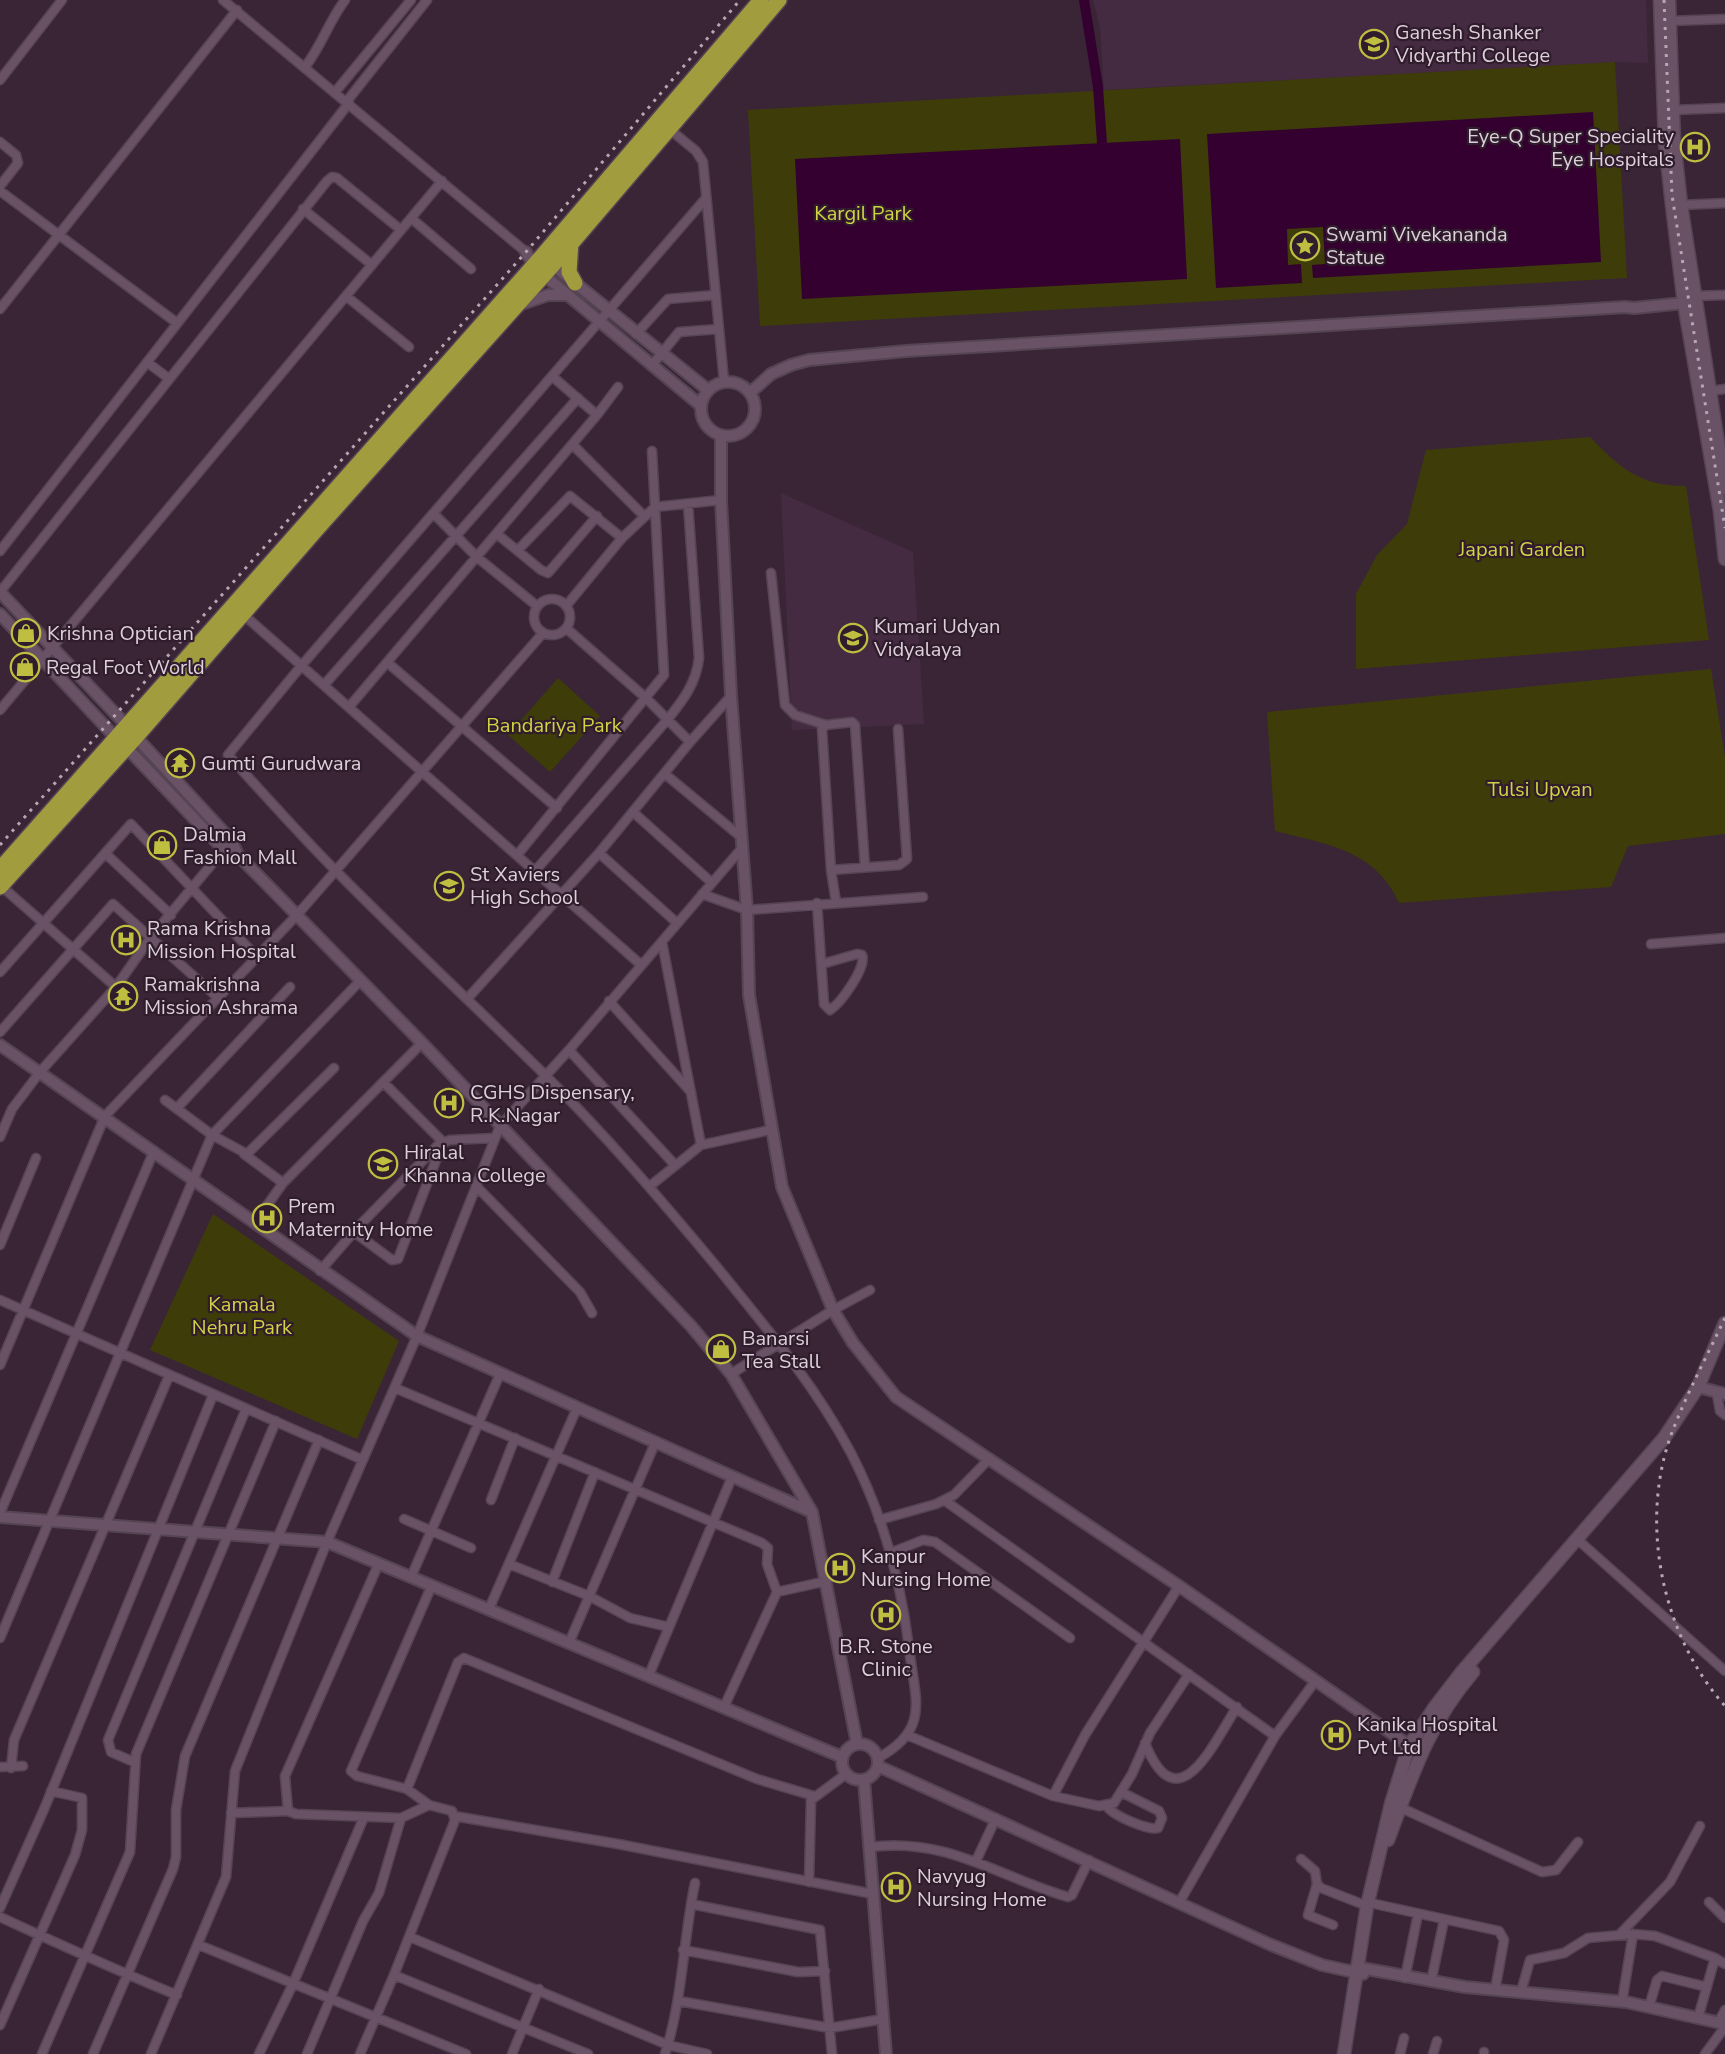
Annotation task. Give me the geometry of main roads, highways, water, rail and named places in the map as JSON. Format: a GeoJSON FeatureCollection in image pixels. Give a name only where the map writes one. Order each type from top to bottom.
{"type":"FeatureCollection","features":[{"type":"Feature","properties":{"kind":"highway"},"geometry":{"type":"LineString","coordinates":[[0,869],[244,615],[328,507],[516,306],[540,262],[571,242],[634,157],[761,0]]}},
{"type":"Feature","properties":{"kind":"highway"},"geometry":{"type":"LineString","coordinates":[[0,886],[540,262],[634,157],[667,128],[779,0]]}},
{"type":"Feature","properties":{"kind":"highway"},"geometry":{"type":"LineString","coordinates":[[571,242],[568,267],[572,289]]}},
{"type":"Feature","properties":{"kind":"main road"},"geometry":{"type":"LineString","coordinates":[[1660,0],[1665,141],[1720,511],[1725,559]]}},
{"type":"Feature","properties":{"kind":"main road"},"geometry":{"type":"LineString","coordinates":[[1669,0],[1673,110],[1687,298],[1709,391],[1725,488]]}},
{"type":"Feature","properties":{"kind":"main road"},"geometry":{"type":"LineString","coordinates":[[1701,1388],[1725,1323]]}},
{"type":"Feature","properties":{"kind":"main road"},"geometry":{"type":"LineString","coordinates":[[1344,2054],[1371,1905],[1396,1805],[1414,1750],[1434,1708],[1580,1542],[1664,1438],[1701,1388],[1725,1342]]}},
{"type":"Feature","properties":{"kind":"main road"},"geometry":{"type":"LineString","coordinates":[[1352,2054],[1359,1971]]}},
{"type":"Feature","properties":{"kind":"waterway"},"geometry":{"type":"LineString","coordinates":[[1084,0],[1098,87],[1102,143]]}},
{"type":"Feature","properties":{"kind":"railway"},"geometry":{"type":"LineString","coordinates":[[0,845],[526,252],[740,0]]}},
{"type":"Feature","properties":{"kind":"railway"},"geometry":{"type":"LineString","coordinates":[[1664,0],[1672,195],[1725,528]]}},
{"type":"Feature","properties":{"kind":"railway"},"geometry":{"type":"LineString","coordinates":[[1725,1318],[1671,1435],[1662,1469],[1657,1505],[1657,1541],[1662,1577],[1672,1613],[1685,1646],[1703,1678],[1725,1706]]}},
{"type":"Feature","properties":{"kind":"place","name":"Ganesh Shanker Vidyarthi College"},"geometry":{"type":"Point","coordinates":[1374,44]}},
{"type":"Feature","properties":{"kind":"place","name":"Eye-Q Super Speciality Eye Hospitals"},"geometry":{"type":"Point","coordinates":[1695,147]}},
{"type":"Feature","properties":{"kind":"place","name":"Swami Vivekananda Statue"},"geometry":{"type":"Point","coordinates":[1305,246]}},
{"type":"Feature","properties":{"kind":"place","name":"Krishna Optician"},"geometry":{"type":"Point","coordinates":[26,633]}},
{"type":"Feature","properties":{"kind":"place","name":"Kumari Udyan Vidyalaya"},"geometry":{"type":"Point","coordinates":[853,638]}},
{"type":"Feature","properties":{"kind":"place","name":"Regal Foot World"},"geometry":{"type":"Point","coordinates":[25,667]}},
{"type":"Feature","properties":{"kind":"place","name":"Gumti Gurudwara"},"geometry":{"type":"Point","coordinates":[180,763]}},
{"type":"Feature","properties":{"kind":"place","name":"Dalmia Fashion Mall"},"geometry":{"type":"Point","coordinates":[162,845]}},
{"type":"Feature","properties":{"kind":"place","name":"St Xaviers High School"},"geometry":{"type":"Point","coordinates":[449,886]}},
{"type":"Feature","properties":{"kind":"place","name":"Rama Krishna Mission Hospital"},"geometry":{"type":"Point","coordinates":[126,940]}},
{"type":"Feature","properties":{"kind":"place","name":"Ramakrishna Mission Ashrama"},"geometry":{"type":"Point","coordinates":[123,996]}},
{"type":"Feature","properties":{"kind":"place","name":"CGHS Dispensary, R.K.Nagar"},"geometry":{"type":"Point","coordinates":[449,1103]}},
{"type":"Feature","properties":{"kind":"place","name":"Hiralal Khanna College"},"geometry":{"type":"Point","coordinates":[383,1164]}},
{"type":"Feature","properties":{"kind":"place","name":"Prem Maternity Home"},"geometry":{"type":"Point","coordinates":[267,1218]}},
{"type":"Feature","properties":{"kind":"place","name":"Banarsi Tea Stall"},"geometry":{"type":"Point","coordinates":[721,1349]}},
{"type":"Feature","properties":{"kind":"place","name":"Kanpur Nursing Home"},"geometry":{"type":"Point","coordinates":[840,1568]}},
{"type":"Feature","properties":{"kind":"place","name":"B.R. Stone Clinic"},"geometry":{"type":"Point","coordinates":[886,1615]}},
{"type":"Feature","properties":{"kind":"place","name":"Kanika Hospital Pvt Ltd"},"geometry":{"type":"Point","coordinates":[1336,1735]}},
{"type":"Feature","properties":{"kind":"place","name":"Navyug Nursing Home"},"geometry":{"type":"Point","coordinates":[896,1887]}},
{"type":"Feature","properties":{"kind":"park label","name":"Kargil Park"},"geometry":{"type":"Point","coordinates":[863,213]}},
{"type":"Feature","properties":{"kind":"park label","name":"Japani Garden"},"geometry":{"type":"Point","coordinates":[1522,549]}},
{"type":"Feature","properties":{"kind":"park label","name":"Bandariya Park"},"geometry":{"type":"Point","coordinates":[554,725]}},
{"type":"Feature","properties":{"kind":"park label","name":"Tulsi Upvan"},"geometry":{"type":"Point","coordinates":[1540,789]}},
{"type":"Feature","properties":{"kind":"park label","name":"Kamala Nehru Park"},"geometry":{"type":"Point","coordinates":[242,1316]}}]}
